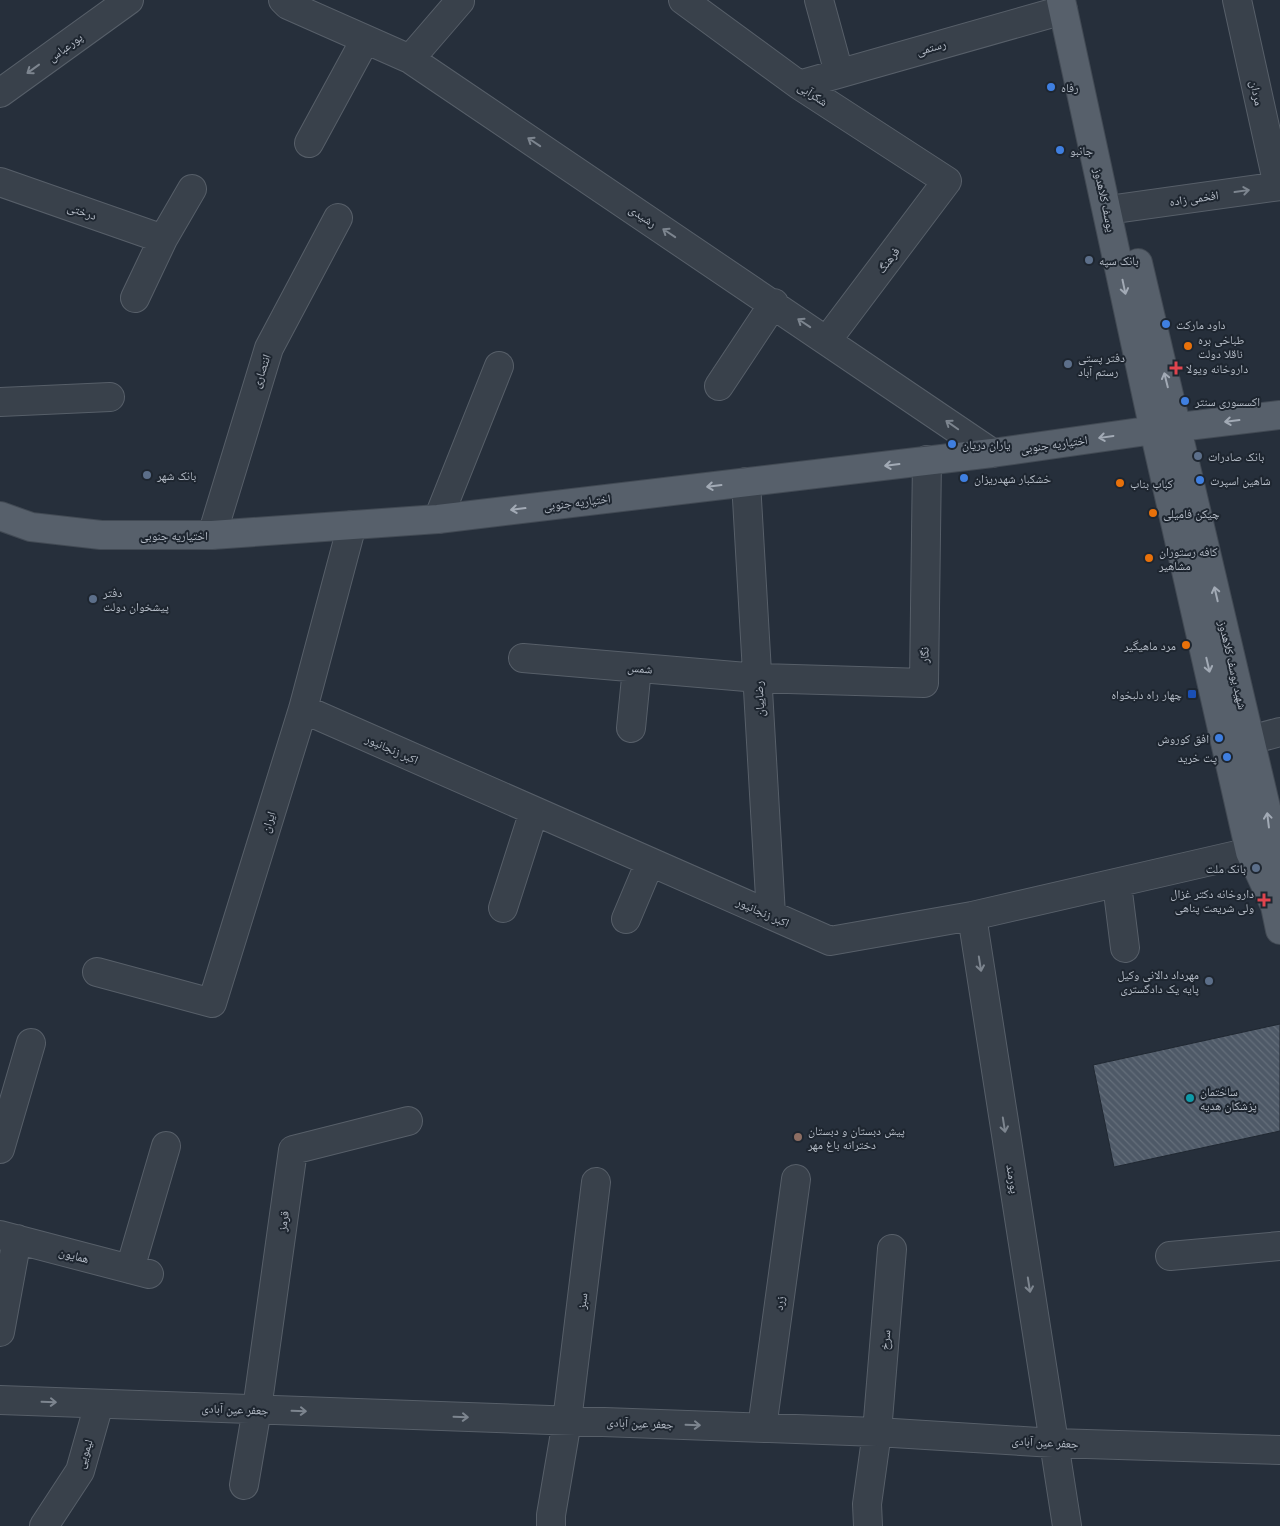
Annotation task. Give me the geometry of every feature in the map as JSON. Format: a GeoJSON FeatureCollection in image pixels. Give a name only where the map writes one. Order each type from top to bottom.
{"type":"FeatureCollection","features":[{"type":"Feature","properties":{"kind":"main road","name":"یوسف کلاهدوز"},"geometry":{"type":"LineString","coordinates":[[1067,3],[1166,428]]}},
{"type":"Feature","properties":{"kind":"main road","name":"اختیاریه جنوبی"},"geometry":{"type":"LineString","coordinates":[[0,516],[31,526],[100,535],[212,536],[438,519],[992,453],[1166,428],[1280,415]]}},
{"type":"Feature","properties":{"kind":"main road","name":"شهید یوسف کلاهدوز"},"geometry":{"type":"LineString","coordinates":[[1166,428],[1250,740],[1268,816],[1276,868],[1278,918]]}},
{"type":"Feature","properties":{"kind":"main road","name":"شهید یوسف کلاهدوز"},"geometry":{"type":"LineString","coordinates":[[1166,428],[1250,852]]}},
{"type":"Feature","properties":{"kind":"main road"},"geometry":{"type":"LineString","coordinates":[[1250,852],[1278,918]]}},
{"type":"Feature","properties":{"kind":"street","name":"پورعباس"},"geometry":{"type":"LineString","coordinates":[[0,93],[129,0]]}},
{"type":"Feature","properties":{"kind":"street","name":"رشیدی"},"geometry":{"type":"LineString","coordinates":[[283,0],[288,5],[410,59],[828,339],[992,453]]}},
{"type":"Feature","properties":{"kind":"street","name":"شکرآبی"},"geometry":{"type":"LineString","coordinates":[[684,0],[799,85],[947,181]]}},
{"type":"Feature","properties":{"kind":"street"},"geometry":{"type":"LineString","coordinates":[[819,0],[839,73]]}},
{"type":"Feature","properties":{"kind":"street","name":"مردان"},"geometry":{"type":"LineString","coordinates":[[1237,0],[1279,186]]}},
{"type":"Feature","properties":{"kind":"street"},"geometry":{"type":"LineString","coordinates":[[410,59],[460,1]]}},
{"type":"Feature","properties":{"kind":"street","name":"رستمی"},"geometry":{"type":"LineString","coordinates":[[799,85],[1067,3]]}},
{"type":"Feature","properties":{"kind":"street"},"geometry":{"type":"LineString","coordinates":[[308,143],[365,40]]}},
{"type":"Feature","properties":{"kind":"street","name":"فرهنگ"},"geometry":{"type":"LineString","coordinates":[[828,339],[947,181]]}},
{"type":"Feature","properties":{"kind":"street","name":"درختی"},"geometry":{"type":"LineString","coordinates":[[0,182],[163,239]]}},
{"type":"Feature","properties":{"kind":"street","name":"افخمی زاده"},"geometry":{"type":"LineString","coordinates":[[1116,209],[1279,186]]}},
{"type":"Feature","properties":{"kind":"street"},"geometry":{"type":"LineString","coordinates":[[135,298],[163,239],[192,189]]}},
{"type":"Feature","properties":{"kind":"street","name":"انتصاری"},"geometry":{"type":"LineString","coordinates":[[212,536],[269,348],[338,218]]}},
{"type":"Feature","properties":{"kind":"street"},"geometry":{"type":"LineString","coordinates":[[719,386],[774,303]]}},
{"type":"Feature","properties":{"kind":"street"},"geometry":{"type":"LineString","coordinates":[[438,519],[499,366]]}},
{"type":"Feature","properties":{"kind":"street"},"geometry":{"type":"LineString","coordinates":[[0,402],[110,397]]}},
{"type":"Feature","properties":{"kind":"street","name":"نگار"},"geometry":{"type":"LineString","coordinates":[[758,678],[924,683],[927,460]]}},
{"type":"Feature","properties":{"kind":"street","name":"رضاییان"},"geometry":{"type":"LineString","coordinates":[[746,482],[770,915]]}},
{"type":"Feature","properties":{"kind":"street","name":"ایران"},"geometry":{"type":"LineString","coordinates":[[97,972],[212,1003],[302,709],[352,525]]}},
{"type":"Feature","properties":{"kind":"street","name":"شمس"},"geometry":{"type":"LineString","coordinates":[[523,658],[758,678]]}},
{"type":"Feature","properties":{"kind":"street"},"geometry":{"type":"LineString","coordinates":[[631,728],[637,668]]}},
{"type":"Feature","properties":{"kind":"street","name":"اکبر زنجانپور"},"geometry":{"type":"LineString","coordinates":[[302,709],[830,941],[972,916],[1250,852]]}},
{"type":"Feature","properties":{"kind":"street"},"geometry":{"type":"LineString","coordinates":[[1250,740],[1280,732]]}},
{"type":"Feature","properties":{"kind":"street"},"geometry":{"type":"LineString","coordinates":[[503,908],[534,811]]}},
{"type":"Feature","properties":{"kind":"street"},"geometry":{"type":"LineString","coordinates":[[626,919],[650,862]]}},
{"type":"Feature","properties":{"kind":"street"},"geometry":{"type":"LineString","coordinates":[[1117,884],[1125,948]]}},
{"type":"Feature","properties":{"kind":"street","name":"پورمند"},"geometry":{"type":"LineString","coordinates":[[972,916],[1067,1526]]}},
{"type":"Feature","properties":{"kind":"street"},"geometry":{"type":"LineString","coordinates":[[0,1149],[31,1042]]}},
{"type":"Feature","properties":{"kind":"street","name":"قرمز"},"geometry":{"type":"LineString","coordinates":[[257,1409],[293,1150],[408,1121]]}},
{"type":"Feature","properties":{"kind":"street","name":"همایون"},"geometry":{"type":"LineString","coordinates":[[9,1237],[139,1272],[166,1146]]}},
{"type":"Feature","properties":{"kind":"street","name":"زرد"},"geometry":{"type":"LineString","coordinates":[[762,1428],[796,1179]]}},
{"type":"Feature","properties":{"kind":"street","name":"سبز"},"geometry":{"type":"LineString","coordinates":[[551,1526],[550,1515],[567,1421],[596,1182]]}},
{"type":"Feature","properties":{"kind":"street"},"geometry":{"type":"LineString","coordinates":[[0,1332],[9,1237]]}},
{"type":"Feature","properties":{"kind":"street"},"geometry":{"type":"LineString","coordinates":[[1170,1256],[1280,1246]]}},
{"type":"Feature","properties":{"kind":"street","name":"سرخ"},"geometry":{"type":"LineString","coordinates":[[868,1526],[866,1504],[877,1432],[892,1249]]}},
{"type":"Feature","properties":{"kind":"street","name":"جعفر عین آبادی"},"geometry":{"type":"LineString","coordinates":[[0,1400],[877,1432],[1054,1443],[1280,1450]]}},
{"type":"Feature","properties":{"kind":"street","name":"لیمویی"},"geometry":{"type":"LineString","coordinates":[[44,1526],[80,1471],[99,1404]]}},
{"type":"Feature","properties":{"kind":"street"},"geometry":{"type":"LineString","coordinates":[[244,1485],[257,1409]]}},
{"type":"Feature","properties":{"kind":"building","name":"ساختمان پزشکان هدیه"},"geometry":{"type":"Polygon","coordinates":[[[1280,1024],[1280,1131],[1114,1167],[1093,1065],[1280,1024]]]}},
{"type":"Feature","properties":{"kind":"place","name":"رفاه"},"geometry":{"type":"Point","coordinates":[1051,87]}},
{"type":"Feature","properties":{"kind":"place","name":"جانبو"},"geometry":{"type":"Point","coordinates":[1060,150]}},
{"type":"Feature","properties":{"kind":"place","name":"بانک سپه"},"geometry":{"type":"Point","coordinates":[1089,260]}},
{"type":"Feature","properties":{"kind":"place","name":"داود مارکت"},"geometry":{"type":"Point","coordinates":[1166,324]}},
{"type":"Feature","properties":{"kind":"place","name":"طباخی بره ناقلا دولت"},"geometry":{"type":"Point","coordinates":[1188,346]}},
{"type":"Feature","properties":{"kind":"place","name":"دفتر پستی رستم آباد"},"geometry":{"type":"Point","coordinates":[1068,364]}},
{"type":"Feature","properties":{"kind":"place","name":"داروخانه ویولا"},"geometry":{"type":"Point","coordinates":[1176,368]}},
{"type":"Feature","properties":{"kind":"place","name":"اکسسوری سنتر"},"geometry":{"type":"Point","coordinates":[1185,401]}},
{"type":"Feature","properties":{"kind":"place","name":"یاران دریان"},"geometry":{"type":"Point","coordinates":[952,444]}},
{"type":"Feature","properties":{"kind":"place","name":"بانک صادرات"},"geometry":{"type":"Point","coordinates":[1198,456]}},
{"type":"Feature","properties":{"kind":"place","name":"بانک شهر"},"geometry":{"type":"Point","coordinates":[147,475]}},
{"type":"Feature","properties":{"kind":"place","name":"خشکبار شهدریزان"},"geometry":{"type":"Point","coordinates":[964,478]}},
{"type":"Feature","properties":{"kind":"place","name":"شاهین اسپرت"},"geometry":{"type":"Point","coordinates":[1200,480]}},
{"type":"Feature","properties":{"kind":"place","name":"کباب بناب"},"geometry":{"type":"Point","coordinates":[1120,483]}},
{"type":"Feature","properties":{"kind":"place","name":"چیکن فامیلی"},"geometry":{"type":"Point","coordinates":[1153,513]}},
{"type":"Feature","properties":{"kind":"place","name":"کافه رستوران مشاهیر"},"geometry":{"type":"Point","coordinates":[1149,558]}},
{"type":"Feature","properties":{"kind":"place","name":"دفتر پیشخوان دولت"},"geometry":{"type":"Point","coordinates":[93,599]}},
{"type":"Feature","properties":{"kind":"place","name":"مرد ماهیگیر"},"geometry":{"type":"Point","coordinates":[1186,645]}},
{"type":"Feature","properties":{"kind":"place","name":"چهار راه دلبخواه"},"geometry":{"type":"Point","coordinates":[1192,694]}},
{"type":"Feature","properties":{"kind":"place","name":"افق کوروش"},"geometry":{"type":"Point","coordinates":[1219,738]}},
{"type":"Feature","properties":{"kind":"place","name":"پت خرید"},"geometry":{"type":"Point","coordinates":[1227,757]}},
{"type":"Feature","properties":{"kind":"place","name":"بانک ملت"},"geometry":{"type":"Point","coordinates":[1256,868]}},
{"type":"Feature","properties":{"kind":"place","name":"داروخانه دکتر غزال ولی شریعت پناهی"},"geometry":{"type":"Point","coordinates":[1264,900]}},
{"type":"Feature","properties":{"kind":"place","name":"مهرداد دالانی وکیل پایه یک دادگستری"},"geometry":{"type":"Point","coordinates":[1209,981]}},
{"type":"Feature","properties":{"kind":"place","name":"ساختمان پزشکان هدیه"},"geometry":{"type":"Point","coordinates":[1190,1098]}},
{"type":"Feature","properties":{"kind":"place","name":"پیش دبستان و دبستان دخترانه باغ مهر"},"geometry":{"type":"Point","coordinates":[798,1137]}}]}
